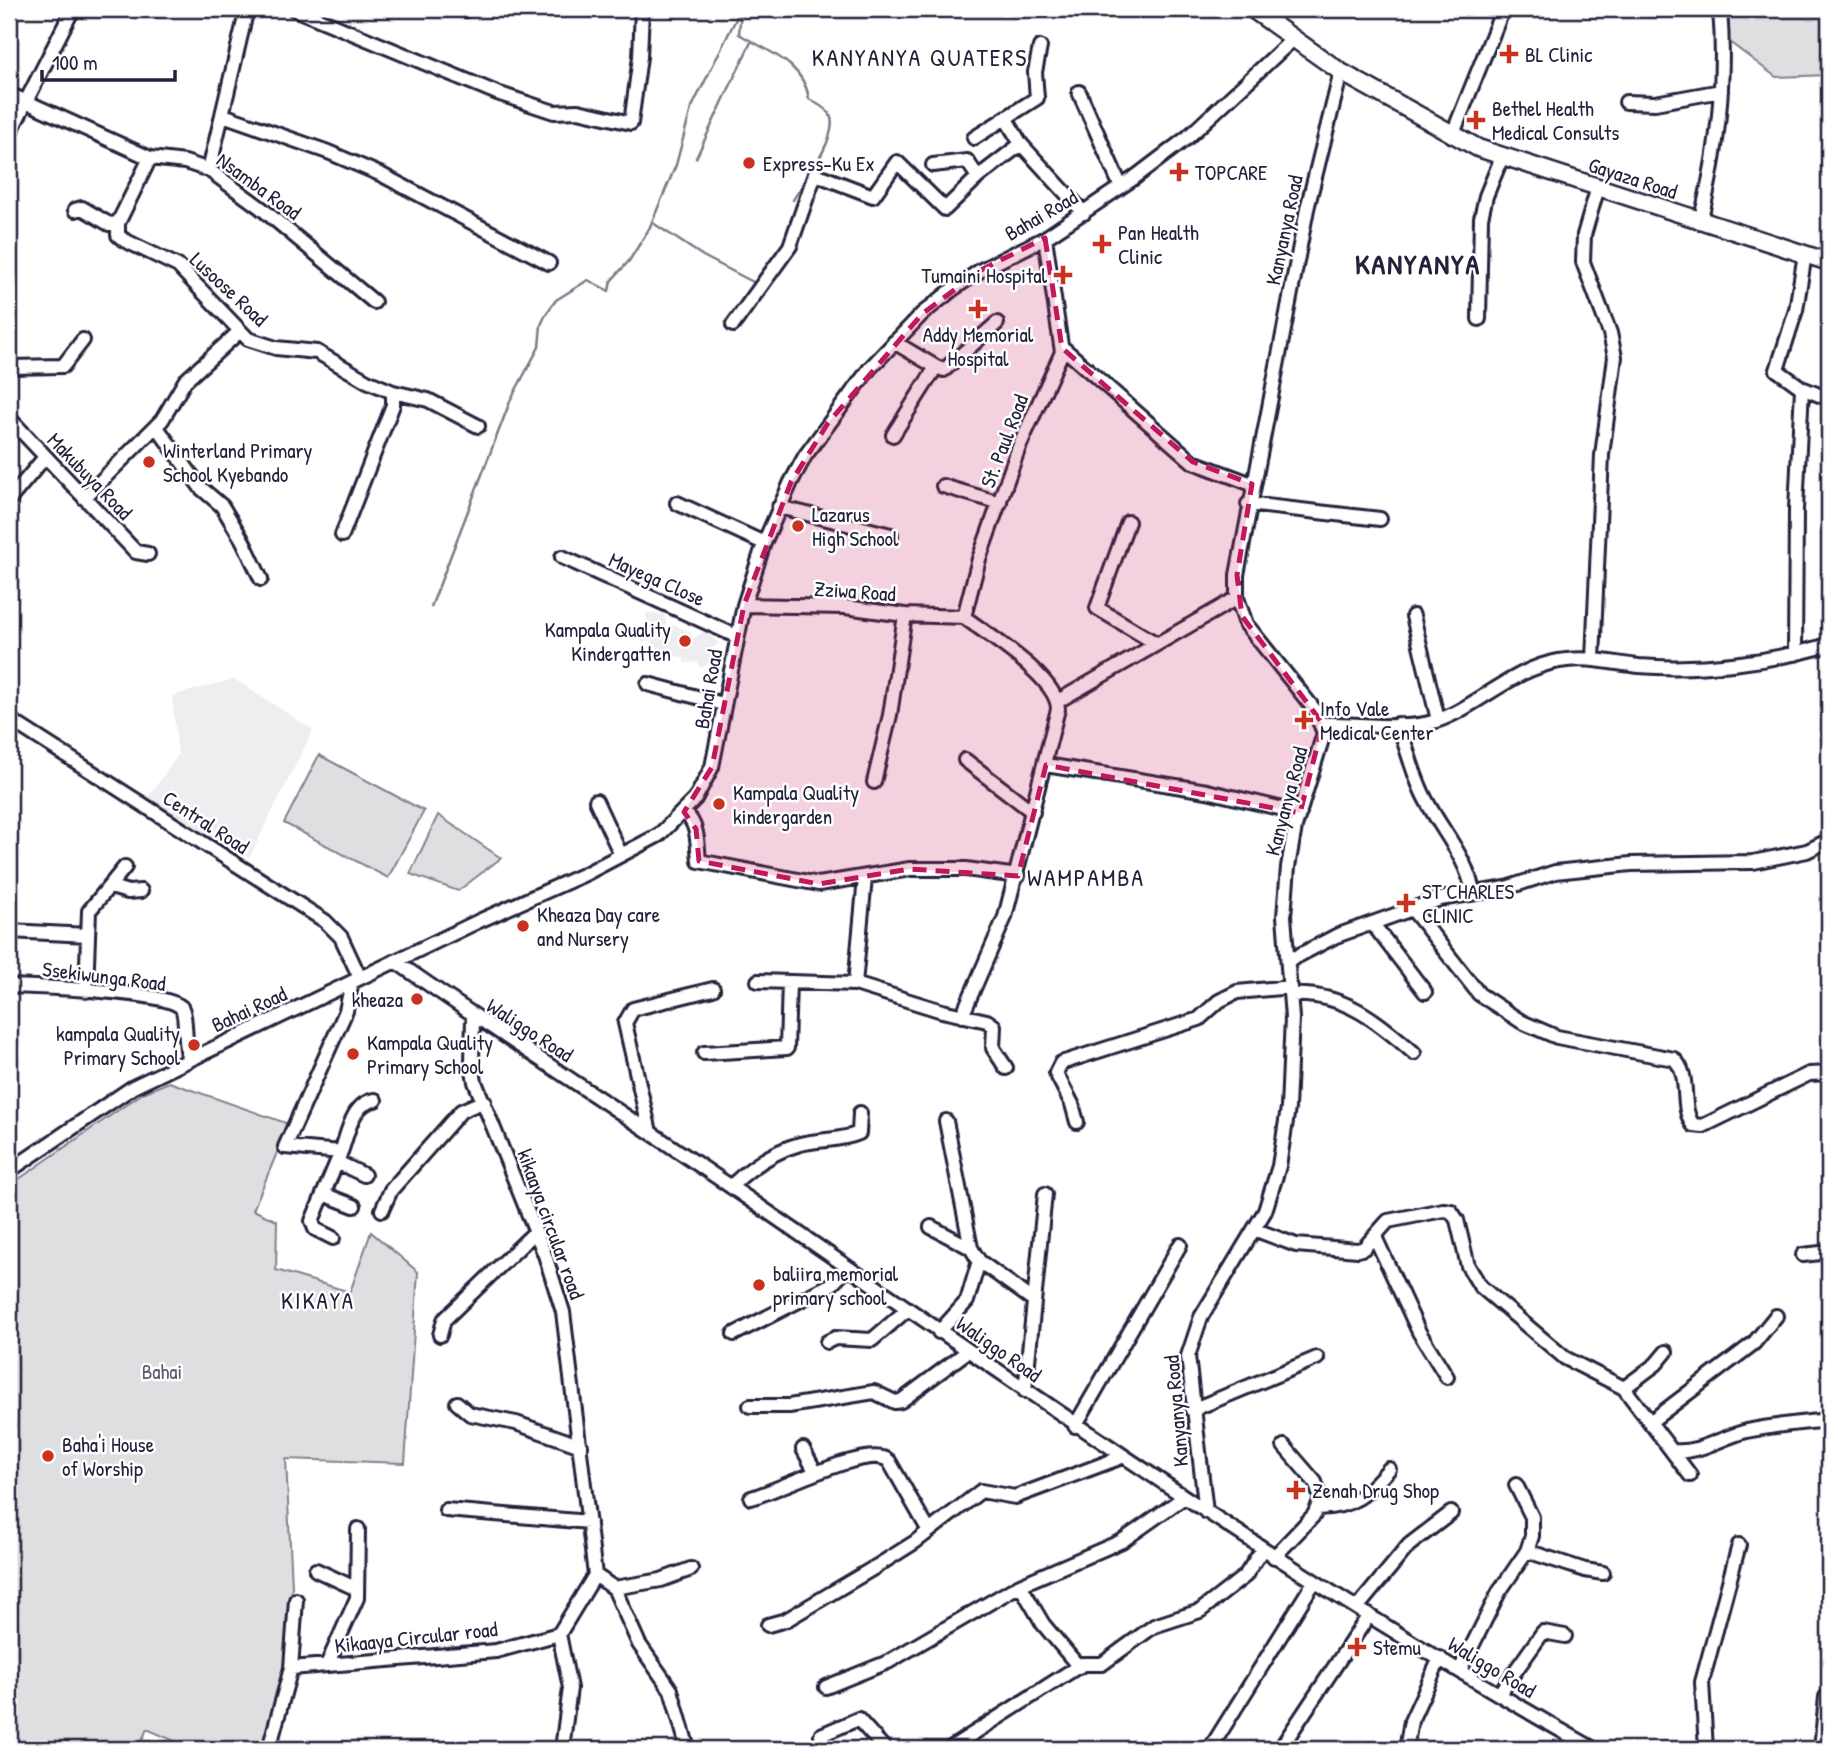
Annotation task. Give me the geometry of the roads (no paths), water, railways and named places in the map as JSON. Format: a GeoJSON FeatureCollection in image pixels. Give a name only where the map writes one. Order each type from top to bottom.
{"type":"FeatureCollection","features":[{"type":"Feature","properties":{"kind":"main road","name":"Gayaza Road"},"geometry":{"type":"LineString","coordinates":[[1252,9],[1292,40],[1341,72],[1452,136],[1502,157],[1829,262]]}},
{"type":"Feature","properties":{"kind":"street"},"geometry":{"type":"LineString","coordinates":[[9,135],[73,9]]}},
{"type":"Feature","properties":{"kind":"street"},"geometry":{"type":"LineString","coordinates":[[209,170],[247,9]]}},
{"type":"Feature","properties":{"kind":"street"},"geometry":{"type":"LineString","coordinates":[[295,9],[509,97],[554,112],[578,111],[631,123],[640,57],[642,9]]}},
{"type":"Feature","properties":{"kind":"street"},"geometry":{"type":"LineString","coordinates":[[1452,136],[1503,9]]}},
{"type":"Feature","properties":{"kind":"street"},"geometry":{"type":"LineString","coordinates":[[1700,222],[1715,160],[1721,91],[1720,9]]}},
{"type":"Feature","properties":{"kind":"street","name":"Bahai Road"},"geometry":{"type":"LineString","coordinates":[[9,1171],[104,1104],[189,1059],[659,835],[684,812],[705,784],[712,766],[744,605],[779,507],[805,456],[870,368],[894,341],[953,289],[981,270],[1045,238],[1084,213],[1209,119],[1292,40]]}},
{"type":"Feature","properties":{"kind":"street"},"geometry":{"type":"LineString","coordinates":[[974,138],[1037,98],[1035,72],[1040,47]]}},
{"type":"Feature","properties":{"kind":"street","name":"Kanyanya Road"},"geometry":{"type":"LineString","coordinates":[[1206,1512],[1188,1372],[1193,1336],[1201,1317],[1256,1230],[1273,1189],[1283,1146],[1291,991],[1285,895],[1291,846],[1322,743],[1322,724],[1246,624],[1237,598],[1237,575],[1248,504],[1307,209],[1341,72]]}},
{"type":"Feature","properties":{"kind":"street"},"geometry":{"type":"LineString","coordinates":[[1626,102],[1655,103],[1721,91]]}},
{"type":"Feature","properties":{"kind":"street"},"geometry":{"type":"LineString","coordinates":[[1079,92],[1121,187]]}},
{"type":"Feature","properties":{"kind":"street","name":"Nsamba Road"},"geometry":{"type":"LineString","coordinates":[[9,94],[150,158],[185,162],[209,170],[261,208],[373,302]]}},
{"type":"Feature","properties":{"kind":"street"},"geometry":{"type":"LineString","coordinates":[[223,115],[328,152],[382,175],[549,263]]}},
{"type":"Feature","properties":{"kind":"street"},"geometry":{"type":"LineString","coordinates":[[1006,119],[1021,144],[1084,213]]}},
{"type":"Feature","properties":{"kind":"street"},"geometry":{"type":"LineString","coordinates":[[733,325],[790,246],[815,174],[873,196],[897,162],[945,209],[978,177],[1021,144]]}},
{"type":"Feature","properties":{"kind":"street"},"geometry":{"type":"LineString","coordinates":[[1479,319],[1481,218],[1486,196],[1502,157]]}},
{"type":"Feature","properties":{"kind":"street"},"geometry":{"type":"LineString","coordinates":[[75,210],[82,208],[109,224],[118,223],[150,158]]}},
{"type":"Feature","properties":{"kind":"street"},"geometry":{"type":"LineString","coordinates":[[933,165],[967,161],[978,177]]}},
{"type":"Feature","properties":{"kind":"street"},"geometry":{"type":"LineString","coordinates":[[1593,659],[1602,455],[1615,357],[1610,333],[1583,262],[1584,235],[1598,187]]}},
{"type":"Feature","properties":{"kind":"street","name":"Lusoose Road"},"geometry":{"type":"LineString","coordinates":[[118,223],[118,235],[178,266],[248,339],[264,345],[328,356],[367,381],[393,392],[428,400],[478,426]]}},
{"type":"Feature","properties":{"kind":"street"},"geometry":{"type":"LineString","coordinates":[[1045,238],[1047,268],[1062,347],[1193,461],[1252,484]]}},
{"type":"Feature","properties":{"kind":"street"},"geometry":{"type":"LineString","coordinates":[[1805,254],[1796,310],[1777,364],[1781,374],[1802,388],[1829,399]]}},
{"type":"Feature","properties":{"kind":"street"},"geometry":{"type":"LineString","coordinates":[[894,341],[936,367],[947,368],[997,323]]}},
{"type":"Feature","properties":{"kind":"street"},"geometry":{"type":"LineString","coordinates":[[84,498],[167,414],[185,381],[240,331]]}},
{"type":"Feature","properties":{"kind":"street"},"geometry":{"type":"LineString","coordinates":[[9,367],[63,366],[83,340]]}},
{"type":"Feature","properties":{"kind":"street","name":"St. Paul Road"},"geometry":{"type":"LineString","coordinates":[[964,617],[979,559],[1028,421],[1059,363],[1062,347]]}},
{"type":"Feature","properties":{"kind":"street"},"geometry":{"type":"LineString","coordinates":[[893,435],[936,367]]}},
{"type":"Feature","properties":{"kind":"street"},"geometry":{"type":"LineString","coordinates":[[1795,654],[1796,509],[1802,388]]}},
{"type":"Feature","properties":{"kind":"street"},"geometry":{"type":"LineString","coordinates":[[342,535],[393,405],[393,392]]}},
{"type":"Feature","properties":{"kind":"street","name":"Makubuya Road"},"geometry":{"type":"LineString","coordinates":[[9,418],[136,552],[148,554]]}},
{"type":"Feature","properties":{"kind":"street"},"geometry":{"type":"LineString","coordinates":[[156,426],[201,488],[222,506],[261,579]]}},
{"type":"Feature","properties":{"kind":"street"},"geometry":{"type":"LineString","coordinates":[[9,500],[45,457]]}},
{"type":"Feature","properties":{"kind":"street"},"geometry":{"type":"LineString","coordinates":[[943,486],[1000,503]]}},
{"type":"Feature","properties":{"kind":"street"},"geometry":{"type":"LineString","coordinates":[[677,503],[764,543]]}},
{"type":"Feature","properties":{"kind":"street"},"geometry":{"type":"LineString","coordinates":[[1248,504],[1380,519]]}},
{"type":"Feature","properties":{"kind":"street"},"geometry":{"type":"LineString","coordinates":[[779,507],[891,535]]}},
{"type":"Feature","properties":{"kind":"street"},"geometry":{"type":"LineString","coordinates":[[1128,522],[1097,608],[1157,644]]}},
{"type":"Feature","properties":{"kind":"street","name":"Mayega Close"},"geometry":{"type":"LineString","coordinates":[[562,556],[736,636]]}},
{"type":"Feature","properties":{"kind":"street"},"geometry":{"type":"LineString","coordinates":[[1058,701],[1237,598]]}},
{"type":"Feature","properties":{"kind":"street","name":"Zziwa Road"},"geometry":{"type":"LineString","coordinates":[[744,605],[845,607],[905,615],[964,617]]}},
{"type":"Feature","properties":{"kind":"street"},"geometry":{"type":"LineString","coordinates":[[874,782],[890,715],[905,615]]}},
{"type":"Feature","properties":{"kind":"street"},"geometry":{"type":"LineString","coordinates":[[1413,616],[1438,720]]}},
{"type":"Feature","properties":{"kind":"street"},"geometry":{"type":"LineString","coordinates":[[962,1016],[1006,917],[1046,765],[1058,701],[1050,687],[1031,668],[964,617]]}},
{"type":"Feature","properties":{"kind":"street"},"geometry":{"type":"LineString","coordinates":[[1322,724],[1423,724],[1438,720],[1526,671],[1562,660],[1593,659],[1640,666],[1738,663],[1795,654],[1829,645]]}},
{"type":"Feature","properties":{"kind":"street"},"geometry":{"type":"LineString","coordinates":[[648,684],[723,704]]}},
{"type":"Feature","properties":{"kind":"street","name":"Central Road"},"geometry":{"type":"LineString","coordinates":[[9,719],[326,921],[341,937],[356,980]]}},
{"type":"Feature","properties":{"kind":"street"},"geometry":{"type":"LineString","coordinates":[[1398,724],[1421,790],[1467,868],[1473,892]]}},
{"type":"Feature","properties":{"kind":"street"},"geometry":{"type":"LineString","coordinates":[[965,760],[1033,812]]}},
{"type":"Feature","properties":{"kind":"street"},"geometry":{"type":"LineString","coordinates":[[1046,765],[1208,791],[1300,813]]}},
{"type":"Feature","properties":{"kind":"street"},"geometry":{"type":"LineString","coordinates":[[596,802],[621,855]]}},
{"type":"Feature","properties":{"kind":"street"},"geometry":{"type":"LineString","coordinates":[[684,812],[692,819],[696,829],[699,861],[796,882],[830,884],[910,869],[1018,876]]}},
{"type":"Feature","properties":{"kind":"street"},"geometry":{"type":"LineString","coordinates":[[1288,961],[1321,943],[1440,899],[1506,888],[1555,872],[1582,867],[1753,862],[1807,851],[1829,840]]}},
{"type":"Feature","properties":{"kind":"street"},"geometry":{"type":"LineString","coordinates":[[86,991],[89,911],[125,867]]}},
{"type":"Feature","properties":{"kind":"street"},"geometry":{"type":"LineString","coordinates":[[855,984],[865,878]]}},
{"type":"Feature","properties":{"kind":"street"},"geometry":{"type":"LineString","coordinates":[[111,887],[128,892],[141,891]]}},
{"type":"Feature","properties":{"kind":"street"},"geometry":{"type":"LineString","coordinates":[[1413,911],[1479,994],[1522,1022],[1557,1037],[1674,1059],[1681,1066],[1688,1116],[1693,1125],[1703,1125],[1809,1074],[1829,1073]]}},
{"type":"Feature","properties":{"kind":"street"},"geometry":{"type":"LineString","coordinates":[[1372,923],[1425,992]]}},
{"type":"Feature","properties":{"kind":"street"},"geometry":{"type":"LineString","coordinates":[[9,931],[88,935]]}},
{"type":"Feature","properties":{"kind":"street","name":"Waliggo Road"},"geometry":{"type":"LineString","coordinates":[[395,961],[473,1016],[731,1186],[1183,1498],[1314,1582],[1594,1749]]}},
{"type":"Feature","properties":{"kind":"street"},"geometry":{"type":"LineString","coordinates":[[356,980],[346,1011],[285,1147],[339,1157],[365,1175]]}},
{"type":"Feature","properties":{"kind":"street"},"geometry":{"type":"LineString","coordinates":[[758,981],[855,984],[992,1024],[993,1048],[1006,1068]]}},
{"type":"Feature","properties":{"kind":"street"},"geometry":{"type":"LineString","coordinates":[[704,1053],[787,1048],[789,982]]}},
{"type":"Feature","properties":{"kind":"street","name":"Ssekiwunga Road"},"geometry":{"type":"LineString","coordinates":[[9,986],[160,999],[179,1005],[185,1015],[184,1047],[189,1059]]}},
{"type":"Feature","properties":{"kind":"street"},"geometry":{"type":"LineString","coordinates":[[650,1132],[625,1023],[628,1014],[633,1009],[713,989]]}},
{"type":"Feature","properties":{"kind":"street"},"geometry":{"type":"LineString","coordinates":[[1077,1122],[1072,1104],[1056,1073],[1060,1063],[1134,1042],[1199,1019],[1219,1001],[1237,992],[1291,991],[1323,996],[1355,1008],[1386,1026],[1414,1053]]}},
{"type":"Feature","properties":{"kind":"street","name":"kikaaya circular road"},"geometry":{"type":"LineString","coordinates":[[473,1016],[472,1064],[536,1232],[563,1312],[581,1446],[594,1575]]}},
{"type":"Feature","properties":{"kind":"street"},"geometry":{"type":"LineString","coordinates":[[333,1238],[312,1225],[358,1107],[365,1101],[375,1100]]}},
{"type":"Feature","properties":{"kind":"street"},"geometry":{"type":"LineString","coordinates":[[382,1210],[391,1190],[461,1111],[484,1101]]}},
{"type":"Feature","properties":{"kind":"street"},"geometry":{"type":"LineString","coordinates":[[731,1186],[748,1170],[799,1144],[859,1133],[860,1113]]}},
{"type":"Feature","properties":{"kind":"street"},"geometry":{"type":"LineString","coordinates":[[946,1121],[971,1248],[979,1261],[1034,1300]]}},
{"type":"Feature","properties":{"kind":"street"},"geometry":{"type":"LineString","coordinates":[[323,1194],[354,1206]]}},
{"type":"Feature","properties":{"kind":"street"},"geometry":{"type":"LineString","coordinates":[[1026,1391],[1045,1194]]}},
{"type":"Feature","properties":{"kind":"street"},"geometry":{"type":"LineString","coordinates":[[1256,1230],[1296,1245],[1348,1250],[1364,1248],[1388,1220],[1443,1209],[1451,1211],[1457,1220],[1468,1266],[1480,1286],[1565,1359],[1625,1388],[1690,1475]]}},
{"type":"Feature","properties":{"kind":"street"},"geometry":{"type":"LineString","coordinates":[[931,1227],[971,1248]]}},
{"type":"Feature","properties":{"kind":"street"},"geometry":{"type":"LineString","coordinates":[[440,1335],[444,1320],[536,1232]]}},
{"type":"Feature","properties":{"kind":"street"},"geometry":{"type":"LineString","coordinates":[[1376,1237],[1419,1332],[1447,1377]]}},
{"type":"Feature","properties":{"kind":"street"},"geometry":{"type":"LineString","coordinates":[[1076,1426],[1180,1245]]}},
{"type":"Feature","properties":{"kind":"street"},"geometry":{"type":"LineString","coordinates":[[1803,1255],[1829,1252]]}},
{"type":"Feature","properties":{"kind":"street"},"geometry":{"type":"LineString","coordinates":[[939,1332],[967,1301],[979,1261]]}},
{"type":"Feature","properties":{"kind":"street"},"geometry":{"type":"LineString","coordinates":[[734,1334],[832,1284],[848,1268]]}},
{"type":"Feature","properties":{"kind":"street"},"geometry":{"type":"LineString","coordinates":[[827,1342],[835,1338],[872,1340],[908,1310]]}},
{"type":"Feature","properties":{"kind":"street"},"geometry":{"type":"LineString","coordinates":[[1650,1422],[1746,1350],[1776,1316]]}},
{"type":"Feature","properties":{"kind":"street"},"geometry":{"type":"LineString","coordinates":[[750,1406],[789,1406],[869,1392],[895,1402],[901,1401],[968,1351]]}},
{"type":"Feature","properties":{"kind":"street"},"geometry":{"type":"LineString","coordinates":[[1625,1388],[1667,1352]]}},
{"type":"Feature","properties":{"kind":"street"},"geometry":{"type":"LineString","coordinates":[[1192,1410],[1317,1358]]}},
{"type":"Feature","properties":{"kind":"street"},"geometry":{"type":"LineString","coordinates":[[457,1403],[470,1414],[516,1423],[581,1446]]}},
{"type":"Feature","properties":{"kind":"street"},"geometry":{"type":"LineString","coordinates":[[1674,1451],[1689,1453],[1749,1430],[1829,1420]]}},
{"type":"Feature","properties":{"kind":"street"},"geometry":{"type":"LineString","coordinates":[[949,1749],[1010,1707],[1086,1663],[1102,1664],[1154,1626],[1200,1611],[1245,1576],[1318,1508],[1321,1499],[1315,1482],[1284,1446]]}},
{"type":"Feature","properties":{"kind":"street"},"geometry":{"type":"LineString","coordinates":[[803,1449],[816,1473]]}},
{"type":"Feature","properties":{"kind":"street"},"geometry":{"type":"LineString","coordinates":[[751,1498],[773,1492],[844,1463],[884,1456],[929,1531]]}},
{"type":"Feature","properties":{"kind":"street"},"geometry":{"type":"LineString","coordinates":[[768,1625],[804,1611],[929,1531],[981,1490],[1015,1497],[1122,1457]]}},
{"type":"Feature","properties":{"kind":"street"},"geometry":{"type":"LineString","coordinates":[[1318,1508],[1354,1502],[1366,1495],[1389,1469]]}},
{"type":"Feature","properties":{"kind":"street"},"geometry":{"type":"LineString","coordinates":[[1460,1671],[1499,1592],[1527,1551],[1532,1535],[1532,1517],[1516,1485]]}},
{"type":"Feature","properties":{"kind":"street"},"geometry":{"type":"LineString","coordinates":[[826,1687],[873,1670],[1020,1585],[1122,1541],[1183,1498]]}},
{"type":"Feature","properties":{"kind":"street"},"geometry":{"type":"LineString","coordinates":[[446,1510],[589,1522]]}},
{"type":"Feature","properties":{"kind":"street"},"geometry":{"type":"LineString","coordinates":[[1280,1749],[1363,1611],[1409,1545],[1451,1513]]}},
{"type":"Feature","properties":{"kind":"street"},"geometry":{"type":"LineString","coordinates":[[327,1665],[357,1598],[358,1529]]}},
{"type":"Feature","properties":{"kind":"street"},"geometry":{"type":"LineString","coordinates":[[1706,1749],[1702,1682],[1739,1545]]}},
{"type":"Feature","properties":{"kind":"street"},"geometry":{"type":"LineString","coordinates":[[1527,1551],[1585,1570],[1603,1573]]}},
{"type":"Feature","properties":{"kind":"street"},"geometry":{"type":"LineString","coordinates":[[614,1588],[661,1580],[691,1569]]}},
{"type":"Feature","properties":{"kind":"street"},"geometry":{"type":"LineString","coordinates":[[316,1570],[357,1589]]}},
{"type":"Feature","properties":{"kind":"street"},"geometry":{"type":"LineString","coordinates":[[562,1749],[570,1688],[559,1634],[594,1575],[614,1588],[639,1644],[671,1690],[688,1749]]}},
{"type":"Feature","properties":{"kind":"street"},"geometry":{"type":"LineString","coordinates":[[1210,1749],[1314,1582]]}},
{"type":"Feature","properties":{"kind":"street"},"geometry":{"type":"LineString","coordinates":[[1020,1585],[1043,1624],[1079,1667]]}},
{"type":"Feature","properties":{"kind":"street"},"geometry":{"type":"LineString","coordinates":[[269,1749],[291,1668],[296,1600]]}},
{"type":"Feature","properties":{"kind":"street"},"geometry":{"type":"LineString","coordinates":[[1499,1694],[1543,1632],[1565,1636]]}},
{"type":"Feature","properties":{"kind":"street","name":"Kikaaya Circular road"},"geometry":{"type":"LineString","coordinates":[[291,1668],[496,1651],[559,1634]]}},
{"type":"Feature","properties":{"kind":"street"},"geometry":{"type":"LineString","coordinates":[[1406,1749],[1411,1721],[1440,1658]]}},
{"type":"Feature","properties":{"kind":"street"},"geometry":{"type":"LineString","coordinates":[[1821,1749],[1826,1697]]}},
{"type":"Feature","properties":{"kind":"street"},"geometry":{"type":"LineString","coordinates":[[821,1735],[858,1718],[885,1749]]}},
{"type":"Feature","properties":{"kind":"waterway"},"geometry":{"type":"LineString","coordinates":[[741,9],[739,34],[792,67],[806,87],[809,99],[830,115],[832,124],[826,146],[793,200]]}},
{"type":"Feature","properties":{"kind":"waterway"},"geometry":{"type":"LineString","coordinates":[[431,607],[511,399],[539,347],[541,325],[546,314],[556,300],[588,280],[609,291],[611,281],[629,261],[649,229],[676,165],[691,109],[741,9]]}},
{"type":"Feature","properties":{"kind":"waterway"},"geometry":{"type":"LineString","coordinates":[[696,158],[751,42]]}},
{"type":"Feature","properties":{"kind":"waterway"},"geometry":{"type":"LineString","coordinates":[[653,223],[703,256],[755,283]]}},
{"type":"Feature","properties":{"kind":"place","name":"BL Clinic"},"geometry":{"type":"Point","coordinates":[1509,54]}},
{"type":"Feature","properties":{"kind":"place","name":"Bethel Health Medical Consults"},"geometry":{"type":"Point","coordinates":[1476,120]}},
{"type":"Feature","properties":{"kind":"place","name":"Express-Ku Ex"},"geometry":{"type":"Point","coordinates":[749,163]}},
{"type":"Feature","properties":{"kind":"place","name":"TOPCARE"},"geometry":{"type":"Point","coordinates":[1179,172]}},
{"type":"Feature","properties":{"kind":"place","name":"Pan Health Clinic"},"geometry":{"type":"Point","coordinates":[1102,244]}},
{"type":"Feature","properties":{"kind":"place","name":"Tumaini Hospital"},"geometry":{"type":"Point","coordinates":[1063,275]}},
{"type":"Feature","properties":{"kind":"place","name":"Addy Memorial Hospital"},"geometry":{"type":"Point","coordinates":[978,309]}},
{"type":"Feature","properties":{"kind":"place","name":"Winterland Primary School Kyebando"},"geometry":{"type":"Point","coordinates":[149,462]}},
{"type":"Feature","properties":{"kind":"place","name":"Lazarus High School"},"geometry":{"type":"Point","coordinates":[798,526]}},
{"type":"Feature","properties":{"kind":"place","name":"Kampala Quality Kindergatten"},"geometry":{"type":"Point","coordinates":[685,641]}},
{"type":"Feature","properties":{"kind":"place","name":"Info Vale Medical Center"},"geometry":{"type":"Point","coordinates":[1304,720]}},
{"type":"Feature","properties":{"kind":"place","name":"Kampala Quality kindergarden"},"geometry":{"type":"Point","coordinates":[719,804]}},
{"type":"Feature","properties":{"kind":"place","name":"ST CHARLES CLINIC"},"geometry":{"type":"Point","coordinates":[1406,903]}},
{"type":"Feature","properties":{"kind":"place","name":"Kheaza Day care and Nursery"},"geometry":{"type":"Point","coordinates":[523,926]}},
{"type":"Feature","properties":{"kind":"place","name":"kheaza"},"geometry":{"type":"Point","coordinates":[417,999]}},
{"type":"Feature","properties":{"kind":"place","name":"kampala Quality Primary School"},"geometry":{"type":"Point","coordinates":[194,1045]}},
{"type":"Feature","properties":{"kind":"place","name":"Kampala Quality Primary School"},"geometry":{"type":"Point","coordinates":[353,1054]}},
{"type":"Feature","properties":{"kind":"place","name":"baliira memorial primary school"},"geometry":{"type":"Point","coordinates":[759,1285]}},
{"type":"Feature","properties":{"kind":"place","name":"Baha'i House of Worship"},"geometry":{"type":"Point","coordinates":[48,1456]}},
{"type":"Feature","properties":{"kind":"place","name":"Zenah Drug Shop"},"geometry":{"type":"Point","coordinates":[1296,1490]}},
{"type":"Feature","properties":{"kind":"place","name":"Stemu"},"geometry":{"type":"Point","coordinates":[1357,1647]}},
{"type":"Feature","properties":{"kind":"district","name":"KANYANYA QUATERS"},"geometry":{"type":"Point","coordinates":[920,57]}},
{"type":"Feature","properties":{"kind":"district","name":"KANYANYA"},"geometry":{"type":"Point","coordinates":[1418,264]}},
{"type":"Feature","properties":{"kind":"district","name":"WAMPAMBA"},"geometry":{"type":"Point","coordinates":[1086,877]}},
{"type":"Feature","properties":{"kind":"district","name":"KIKAYA"},"geometry":{"type":"Point","coordinates":[318,1300]}},
{"type":"Feature","properties":{"kind":"park label","name":"Bahai"},"geometry":{"type":"Point","coordinates":[162,1371]}}]}
